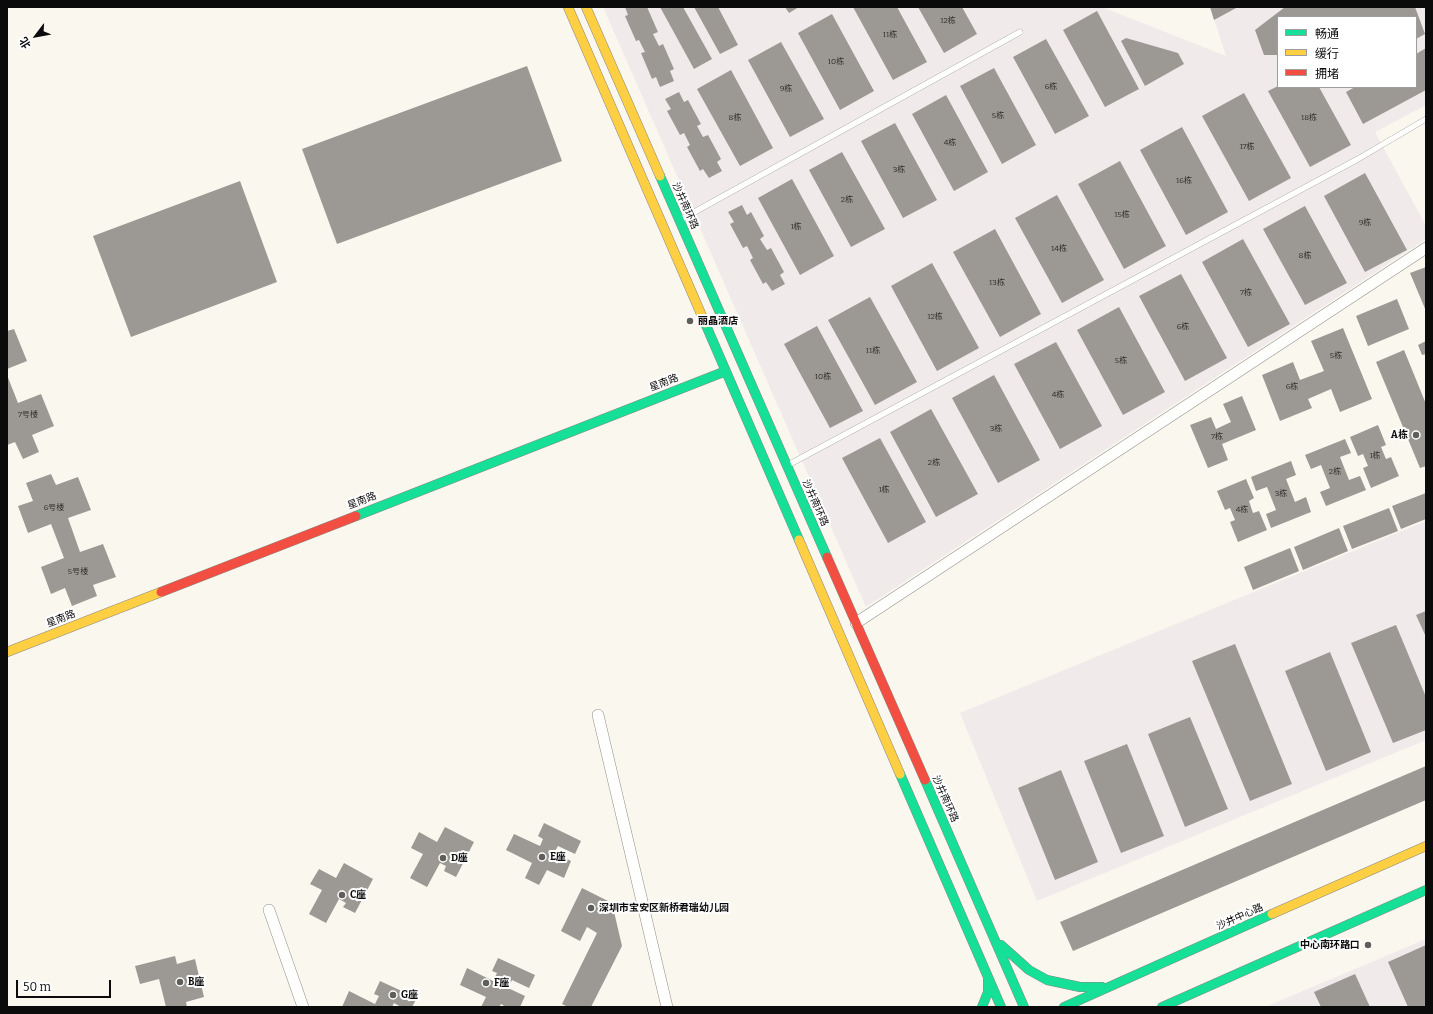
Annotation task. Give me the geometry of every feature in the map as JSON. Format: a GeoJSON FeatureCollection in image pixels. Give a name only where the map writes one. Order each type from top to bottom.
{"type":"FeatureCollection","features":[{"type":"Feature","properties":{"kind":"main road"},"geometry":{"type":"LineString","coordinates":[[568,7],[1001,1007]]}},
{"type":"Feature","properties":{"kind":"main road","name":"沙井南环路"},"geometry":{"type":"LineString","coordinates":[[586,7],[1024,1007]]}},
{"type":"Feature","properties":{"kind":"main road","name":"星南路"},"geometry":{"type":"LineString","coordinates":[[7,652],[726,371]]}},
{"type":"Feature","properties":{"kind":"main road","name":"沙井中心路"},"geometry":{"type":"LineString","coordinates":[[1064,1007],[1426,846]]}},
{"type":"Feature","properties":{"kind":"main road"},"geometry":{"type":"LineString","coordinates":[[1162,1007],[1426,890]]}},
{"type":"Feature","properties":{"kind":"main road"},"geometry":{"type":"LineString","coordinates":[[992,932],[1004,948],[1020,964],[1048,980],[1080,987],[1100,987],[1118,983]]}},
{"type":"Feature","properties":{"kind":"main road"},"geometry":{"type":"LineString","coordinates":[[982,1007],[988,992],[988,976]]}},
{"type":"Feature","properties":{"kind":"street"},"geometry":{"type":"LineString","coordinates":[[856,623],[1426,248]]}},
{"type":"Feature","properties":{"kind":"street"},"geometry":{"type":"LineString","coordinates":[[598,715],[667,1007]]}},
{"type":"Feature","properties":{"kind":"street"},"geometry":{"type":"LineString","coordinates":[[269,910],[304,1007]]}},
{"type":"Feature","properties":{"kind":"lane"},"geometry":{"type":"LineString","coordinates":[[680,220],[1020,32]]}},
{"type":"Feature","properties":{"kind":"lane"},"geometry":{"type":"LineString","coordinates":[[787,465],[1351,163],[1426,119]]}},
{"type":"Feature","properties":{"kind":"shaded area"},"geometry":{"type":"Polygon","coordinates":[[[603,7],[1102,7],[1226,56],[1210,7],[1426,7],[1426,105],[1375,132],[1426,226],[1426,239],[866,607],[603,7]]]}},
{"type":"Feature","properties":{"kind":"shaded area"},"geometry":{"type":"Polygon","coordinates":[[[1426,521],[1426,740],[1037,901],[960,713],[1426,521]]]}},
{"type":"Feature","properties":{"kind":"shaded area"},"geometry":{"type":"Polygon","coordinates":[[[1426,939],[1426,1007],[1265,1007],[1426,939]]]}},
{"type":"Feature","properties":{"kind":"building"},"geometry":{"type":"Polygon","coordinates":[[[625,7],[647,7],[658,32],[653,34],[659,46],[663,44],[674,69],[670,71],[674,81],[660,87],[656,77],[652,79],[641,53],[645,52],[639,40],[636,41],[625,16],[628,15],[625,7]]]}},
{"type":"Feature","properties":{"kind":"building"},"geometry":{"type":"Polygon","coordinates":[[[660,7],[683,7],[712,59],[694,69],[660,7]]]}},
{"type":"Feature","properties":{"kind":"building"},"geometry":{"type":"Polygon","coordinates":[[[694,7],[718,7],[738,45],[720,54],[694,7]]]}},
{"type":"Feature","properties":{"kind":"building"},"geometry":{"type":"Polygon","coordinates":[[[785,7],[799,7],[789,13],[785,7]]]}},
{"type":"Feature","properties":{"kind":"building"},"geometry":{"type":"Polygon","coordinates":[[[853,7],[897,7],[927,62],[893,80],[853,7]]]}},
{"type":"Feature","properties":{"kind":"building"},"geometry":{"type":"Polygon","coordinates":[[[918,7],[962,7],[977,34],[944,53],[918,7]]]}},
{"type":"Feature","properties":{"kind":"building"},"geometry":{"type":"Polygon","coordinates":[[[1210,7],[1238,7],[1214,20],[1210,7]]]}},
{"type":"Feature","properties":{"kind":"building"},"geometry":{"type":"Polygon","coordinates":[[[1285,7],[1415,7],[1425,34],[1417,38],[1417,16],[1277,16],[1277,55],[1264,55],[1255,30],[1285,7]]]}},
{"type":"Feature","properties":{"kind":"building"},"geometry":{"type":"Polygon","coordinates":[[[1097,11],[1139,89],[1105,107],[1063,30],[1097,11]]]}},
{"type":"Feature","properties":{"kind":"building"},"geometry":{"type":"Polygon","coordinates":[[[832,14],[874,91],[840,110],[798,33],[832,14]]]}},
{"type":"Feature","properties":{"kind":"building"},"geometry":{"type":"Polygon","coordinates":[[[1126,38],[1178,53],[1184,64],[1145,86],[1121,41],[1126,38]]]}},
{"type":"Feature","properties":{"kind":"building"},"geometry":{"type":"Polygon","coordinates":[[[1046,39],[1089,116],[1055,134],[1013,57],[1046,39]]]}},
{"type":"Feature","properties":{"kind":"building"},"geometry":{"type":"Polygon","coordinates":[[[781,42],[824,119],[790,137],[748,60],[781,42]]]}},
{"type":"Feature","properties":{"kind":"building"},"geometry":{"type":"Polygon","coordinates":[[[1426,48],[1426,90],[1363,124],[1346,92],[1353,88],[1417,88],[1417,53],[1426,48]]]}},
{"type":"Feature","properties":{"kind":"building"},"geometry":{"type":"Polygon","coordinates":[[[527,66],[562,161],[337,244],[302,149],[527,66]]]}},
{"type":"Feature","properties":{"kind":"building"},"geometry":{"type":"Polygon","coordinates":[[[994,68],[1036,145],[1002,164],[960,86],[994,68]]]}},
{"type":"Feature","properties":{"kind":"building"},"geometry":{"type":"Polygon","coordinates":[[[731,70],[773,148],[740,166],[697,89],[731,70]]]}},
{"type":"Feature","properties":{"kind":"building"},"geometry":{"type":"Polygon","coordinates":[[[1277,86],[1277,88],[1320,88],[1351,145],[1310,167],[1268,91],[1277,86]]]}},
{"type":"Feature","properties":{"kind":"building"},"geometry":{"type":"Polygon","coordinates":[[[679,92],[684,102],[688,100],[701,124],[697,126],[703,137],[708,135],[721,159],[717,162],[722,171],[709,178],[703,169],[700,171],[687,147],[690,145],[684,133],[680,135],[667,111],[671,109],[665,99],[679,92]]]}},
{"type":"Feature","properties":{"kind":"building"},"geometry":{"type":"Polygon","coordinates":[[[1244,93],[1291,178],[1249,201],[1202,116],[1244,93]]]}},
{"type":"Feature","properties":{"kind":"building"},"geometry":{"type":"Polygon","coordinates":[[[946,95],[988,172],[954,191],[912,114],[946,95]]]}},
{"type":"Feature","properties":{"kind":"building"},"geometry":{"type":"Polygon","coordinates":[[[895,123],[937,200],[903,218],[861,141],[895,123]]]}},
{"type":"Feature","properties":{"kind":"building"},"geometry":{"type":"Polygon","coordinates":[[[1182,127],[1228,212],[1186,235],[1140,150],[1182,127]]]}},
{"type":"Feature","properties":{"kind":"building"},"geometry":{"type":"Polygon","coordinates":[[[842,152],[885,229],[851,247],[809,170],[842,152]]]}},
{"type":"Feature","properties":{"kind":"building"},"geometry":{"type":"Polygon","coordinates":[[[1120,161],[1166,246],[1124,269],[1078,184],[1120,161]]]}},
{"type":"Feature","properties":{"kind":"building"},"geometry":{"type":"Polygon","coordinates":[[[1365,173],[1407,250],[1365,272],[1324,196],[1365,173]]]}},
{"type":"Feature","properties":{"kind":"building"},"geometry":{"type":"Polygon","coordinates":[[[792,179],[834,256],[800,275],[758,198],[792,179]]]}},
{"type":"Feature","properties":{"kind":"building"},"geometry":{"type":"Polygon","coordinates":[[[240,181],[277,282],[131,337],[93,236],[240,181]]]}},
{"type":"Feature","properties":{"kind":"building"},"geometry":{"type":"Polygon","coordinates":[[[1057,195],[1104,280],[1062,303],[1015,218],[1057,195]]]}},
{"type":"Feature","properties":{"kind":"building"},"geometry":{"type":"Polygon","coordinates":[[[742,205],[747,215],[751,212],[764,236],[760,239],[767,250],[771,248],[784,272],[780,275],[785,284],[772,291],[766,282],[763,284],[750,260],[753,258],[747,246],[743,248],[730,224],[734,222],[728,212],[742,205]]]}},
{"type":"Feature","properties":{"kind":"building"},"geometry":{"type":"Polygon","coordinates":[[[1305,206],[1347,283],[1305,305],[1263,229],[1305,206]]]}},
{"type":"Feature","properties":{"kind":"building"},"geometry":{"type":"Polygon","coordinates":[[[995,229],[1041,314],[1000,337],[953,252],[995,229]]]}},
{"type":"Feature","properties":{"kind":"building"},"geometry":{"type":"Polygon","coordinates":[[[1243,239],[1290,324],[1248,347],[1202,262],[1243,239]]]}},
{"type":"Feature","properties":{"kind":"building"},"geometry":{"type":"Polygon","coordinates":[[[932,263],[979,348],[937,371],[891,286],[932,263]]]}},
{"type":"Feature","properties":{"kind":"building"},"geometry":{"type":"Polygon","coordinates":[[[1426,267],[1426,311],[1410,273],[1426,267]]]}},
{"type":"Feature","properties":{"kind":"building"},"geometry":{"type":"Polygon","coordinates":[[[1181,274],[1227,358],[1185,381],[1139,296],[1181,274]]]}},
{"type":"Feature","properties":{"kind":"building"},"geometry":{"type":"Polygon","coordinates":[[[870,297],[917,382],[875,405],[828,320],[870,297]]]}},
{"type":"Feature","properties":{"kind":"building"},"geometry":{"type":"Polygon","coordinates":[[[1397,299],[1409,329],[1368,346],[1356,316],[1397,299]]]}},
{"type":"Feature","properties":{"kind":"building"},"geometry":{"type":"Polygon","coordinates":[[[1119,307],[1165,392],[1123,415],[1077,330],[1119,307]]]}},
{"type":"Feature","properties":{"kind":"building"},"geometry":{"type":"Polygon","coordinates":[[[817,326],[863,411],[830,428],[784,344],[817,326]]]}},
{"type":"Feature","properties":{"kind":"building"},"geometry":{"type":"Polygon","coordinates":[[[1343,328],[1372,399],[1340,412],[1331,389],[1308,399],[1312,408],[1280,421],[1262,375],[1293,362],[1300,380],[1324,371],[1311,341],[1343,328]]]}},
{"type":"Feature","properties":{"kind":"building"},"geometry":{"type":"Polygon","coordinates":[[[14,329],[27,361],[7,369],[7,331],[14,329]]]}},
{"type":"Feature","properties":{"kind":"building"},"geometry":{"type":"Polygon","coordinates":[[[1426,341],[1426,354],[1422,355],[1418,345],[1426,341]]]}},
{"type":"Feature","properties":{"kind":"building"},"geometry":{"type":"Polygon","coordinates":[[[1056,342],[1102,426],[1060,449],[1014,364],[1056,342]]]}},
{"type":"Feature","properties":{"kind":"building","name":"A栋"},"geometry":{"type":"Polygon","coordinates":[[[1404,350],[1426,404],[1426,466],[1420,468],[1376,362],[1404,350]]]}},
{"type":"Feature","properties":{"kind":"building"},"geometry":{"type":"Polygon","coordinates":[[[7,375],[18,403],[41,394],[54,426],[32,435],[39,452],[23,459],[15,442],[7,445],[7,375]]]}},
{"type":"Feature","properties":{"kind":"building"},"geometry":{"type":"Polygon","coordinates":[[[994,375],[1040,460],[998,483],[952,398],[994,375]]]}},
{"type":"Feature","properties":{"kind":"building"},"geometry":{"type":"Polygon","coordinates":[[[1242,396],[1256,430],[1222,444],[1228,460],[1208,468],[1190,425],[1211,417],[1216,429],[1231,422],[1223,404],[1242,396]]]}},
{"type":"Feature","properties":{"kind":"building"},"geometry":{"type":"Polygon","coordinates":[[[931,409],[978,494],[936,517],[890,432],[931,409]]]}},
{"type":"Feature","properties":{"kind":"building"},"geometry":{"type":"Polygon","coordinates":[[[1378,425],[1386,445],[1381,447],[1386,459],[1391,457],[1399,476],[1371,488],[1363,468],[1368,466],[1363,454],[1358,456],[1350,437],[1378,425]]]}},
{"type":"Feature","properties":{"kind":"building"},"geometry":{"type":"Polygon","coordinates":[[[880,438],[926,522],[888,543],[842,458],[880,438]]]}},
{"type":"Feature","properties":{"kind":"building"},"geometry":{"type":"Polygon","coordinates":[[[1345,439],[1351,453],[1340,457],[1349,480],[1360,476],[1366,490],[1326,506],[1320,492],[1330,488],[1321,465],[1311,469],[1305,455],[1345,439]]]}},
{"type":"Feature","properties":{"kind":"building"},"geometry":{"type":"Polygon","coordinates":[[[1291,461],[1296,475],[1286,479],[1295,502],[1306,497],[1311,512],[1271,528],[1266,514],[1276,510],[1267,487],[1256,491],[1251,477],[1291,461]]]}},
{"type":"Feature","properties":{"kind":"building"},"geometry":{"type":"Polygon","coordinates":[[[51,474],[56,485],[78,477],[91,510],[68,518],[80,552],[103,544],[116,577],[93,585],[97,596],[72,606],[65,588],[51,594],[41,567],[64,558],[51,524],[28,533],[18,506],[33,501],[26,483],[51,474]]]}},
{"type":"Feature","properties":{"kind":"building"},"geometry":{"type":"Polygon","coordinates":[[[1246,479],[1254,498],[1249,501],[1253,513],[1259,511],[1267,530],[1238,542],[1230,522],[1235,520],[1230,508],[1225,510],[1217,491],[1246,479]]]}},
{"type":"Feature","properties":{"kind":"building"},"geometry":{"type":"Polygon","coordinates":[[[1426,493],[1426,519],[1401,529],[1392,506],[1426,493]]]}},
{"type":"Feature","properties":{"kind":"building"},"geometry":{"type":"Polygon","coordinates":[[[1389,508],[1398,531],[1352,549],[1343,526],[1389,508]]]}},
{"type":"Feature","properties":{"kind":"building"},"geometry":{"type":"Polygon","coordinates":[[[1339,528],[1348,551],[1303,570],[1294,547],[1339,528]]]}},
{"type":"Feature","properties":{"kind":"building"},"geometry":{"type":"Polygon","coordinates":[[[1290,548],[1299,571],[1253,590],[1244,567],[1290,548]]]}},
{"type":"Feature","properties":{"kind":"building"},"geometry":{"type":"Polygon","coordinates":[[[1426,611],[1426,637],[1416,615],[1426,611]]]}},
{"type":"Feature","properties":{"kind":"building"},"geometry":{"type":"Polygon","coordinates":[[[1396,625],[1426,697],[1426,730],[1393,743],[1351,643],[1396,625]]]}},
{"type":"Feature","properties":{"kind":"building"},"geometry":{"type":"Polygon","coordinates":[[[1235,644],[1292,784],[1250,801],[1192,661],[1235,644]]]}},
{"type":"Feature","properties":{"kind":"building"},"geometry":{"type":"Polygon","coordinates":[[[1330,652],[1371,752],[1326,771],[1285,671],[1330,652]]]}},
{"type":"Feature","properties":{"kind":"building"},"geometry":{"type":"Polygon","coordinates":[[[1190,717],[1228,809],[1185,827],[1148,734],[1190,717]]]}},
{"type":"Feature","properties":{"kind":"building"},"geometry":{"type":"Polygon","coordinates":[[[1127,744],[1164,836],[1121,853],[1084,761],[1127,744]]]}},
{"type":"Feature","properties":{"kind":"building"},"geometry":{"type":"Polygon","coordinates":[[[1426,766],[1426,800],[1073,951],[1060,922],[1426,766]]]}},
{"type":"Feature","properties":{"kind":"building"},"geometry":{"type":"Polygon","coordinates":[[[1061,770],[1098,862],[1055,880],[1018,788],[1061,770]]]}},
{"type":"Feature","properties":{"kind":"building","name":"E座"},"geometry":{"type":"Polygon","coordinates":[[[544,823],[581,841],[575,854],[558,846],[554,853],[571,861],[564,878],[547,870],[539,885],[525,878],[532,863],[506,850],[514,834],[540,846],[543,839],[538,836],[544,823]]]}},
{"type":"Feature","properties":{"kind":"building","name":"D座"},"geometry":{"type":"Polygon","coordinates":[[[445,827],[474,842],[456,877],[444,871],[446,866],[440,863],[427,887],[410,878],[423,854],[411,848],[419,832],[437,842],[445,827]]]}},
{"type":"Feature","properties":{"kind":"building","name":"C座"},"geometry":{"type":"Polygon","coordinates":[[[344,863],[373,879],[355,913],[343,907],[346,903],[339,899],[326,923],[309,914],[322,890],[310,884],[319,869],[336,878],[344,863]]]}},
{"type":"Feature","properties":{"kind":"building"},"geometry":{"type":"Polygon","coordinates":[[[582,888],[612,903],[622,946],[591,1007],[568,1007],[562,1004],[597,933],[587,927],[580,941],[561,931],[582,888]]]}},
{"type":"Feature","properties":{"kind":"building"},"geometry":{"type":"Polygon","coordinates":[[[1426,945],[1426,1007],[1408,1007],[1388,962],[1426,945]]]}},
{"type":"Feature","properties":{"kind":"building","name":"B座"},"geometry":{"type":"Polygon","coordinates":[[[175,956],[177,964],[195,959],[204,997],[186,1002],[187,1007],[166,1007],[159,979],[140,984],[135,966],[175,956]]]}},
{"type":"Feature","properties":{"kind":"building","name":"F座"},"geometry":{"type":"Polygon","coordinates":[[[498,958],[535,975],[529,988],[512,980],[508,988],[525,996],[520,1007],[506,1007],[501,1004],[499,1007],[481,1007],[486,997],[460,985],[467,968],[493,981],[497,973],[492,971],[498,958]]]}},
{"type":"Feature","properties":{"kind":"building"},"geometry":{"type":"Polygon","coordinates":[[[1355,974],[1370,1007],[1321,1007],[1314,992],[1355,974]]]}},
{"type":"Feature","properties":{"kind":"building","name":"G座"},"geometry":{"type":"Polygon","coordinates":[[[380,981],[417,998],[412,1007],[401,1007],[394,1003],[392,1007],[342,1007],[349,991],[375,1004],[379,996],[374,994],[380,981]]]}},
{"type":"Feature","properties":{"kind":"traffic: fast"},"geometry":{"type":"LineString","coordinates":[[660,176],[827,557]]}},
{"type":"Feature","properties":{"kind":"traffic: fast"},"geometry":{"type":"LineString","coordinates":[[705,323],[799,540]]}},
{"type":"Feature","properties":{"kind":"traffic: fast"},"geometry":{"type":"LineString","coordinates":[[356,516],[726,371]]}},
{"type":"Feature","properties":{"kind":"traffic: fast"},"geometry":{"type":"LineString","coordinates":[[900,774],[1001,1007]]}},
{"type":"Feature","properties":{"kind":"traffic: fast"},"geometry":{"type":"LineString","coordinates":[[925,780],[1024,1007]]}},
{"type":"Feature","properties":{"kind":"traffic: fast"},"geometry":{"type":"LineString","coordinates":[[1162,1007],[1426,890]]}},
{"type":"Feature","properties":{"kind":"traffic: fast"},"geometry":{"type":"LineString","coordinates":[[1064,1007],[1272,914]]}},
{"type":"Feature","properties":{"kind":"traffic: fast"},"geometry":{"type":"LineString","coordinates":[[1001,945],[1029,970],[1047,980],[1080,987],[1102,987]]}},
{"type":"Feature","properties":{"kind":"traffic: fast"},"geometry":{"type":"LineString","coordinates":[[982,1007],[988,992],[988,979]]}},
{"type":"Feature","properties":{"kind":"traffic: slow"},"geometry":{"type":"LineString","coordinates":[[568,7],[705,323]]}},
{"type":"Feature","properties":{"kind":"traffic: slow"},"geometry":{"type":"LineString","coordinates":[[586,7],[660,176]]}},
{"type":"Feature","properties":{"kind":"traffic: slow"},"geometry":{"type":"LineString","coordinates":[[799,540],[900,774]]}},
{"type":"Feature","properties":{"kind":"traffic: slow"},"geometry":{"type":"LineString","coordinates":[[7,652],[161,592]]}},
{"type":"Feature","properties":{"kind":"traffic: slow"},"geometry":{"type":"LineString","coordinates":[[1272,914],[1426,846]]}},
{"type":"Feature","properties":{"kind":"traffic: jam"},"geometry":{"type":"LineString","coordinates":[[161,592],[356,516]]}},
{"type":"Feature","properties":{"kind":"traffic: jam"},"geometry":{"type":"LineString","coordinates":[[827,557],[925,780]]}},
{"type":"Feature","properties":{"kind":"place","name":"丽晶酒店"},"geometry":{"type":"Point","coordinates":[690,321]}},
{"type":"Feature","properties":{"kind":"place","name":"A栋"},"geometry":{"type":"Point","coordinates":[1416,435]}},
{"type":"Feature","properties":{"kind":"place","name":"E座"},"geometry":{"type":"Point","coordinates":[542,857]}},
{"type":"Feature","properties":{"kind":"place","name":"D座"},"geometry":{"type":"Point","coordinates":[443,858]}},
{"type":"Feature","properties":{"kind":"place","name":"C座"},"geometry":{"type":"Point","coordinates":[342,895]}},
{"type":"Feature","properties":{"kind":"place","name":"深圳市宝安区新桥君瑞幼儿园"},"geometry":{"type":"Point","coordinates":[591,908]}},
{"type":"Feature","properties":{"kind":"place","name":"中心南环路口"},"geometry":{"type":"Point","coordinates":[1368,945]}},
{"type":"Feature","properties":{"kind":"place","name":"B座"},"geometry":{"type":"Point","coordinates":[180,982]}},
{"type":"Feature","properties":{"kind":"place","name":"F座"},"geometry":{"type":"Point","coordinates":[486,983]}},
{"type":"Feature","properties":{"kind":"place","name":"G座"},"geometry":{"type":"Point","coordinates":[393,995]}}]}
